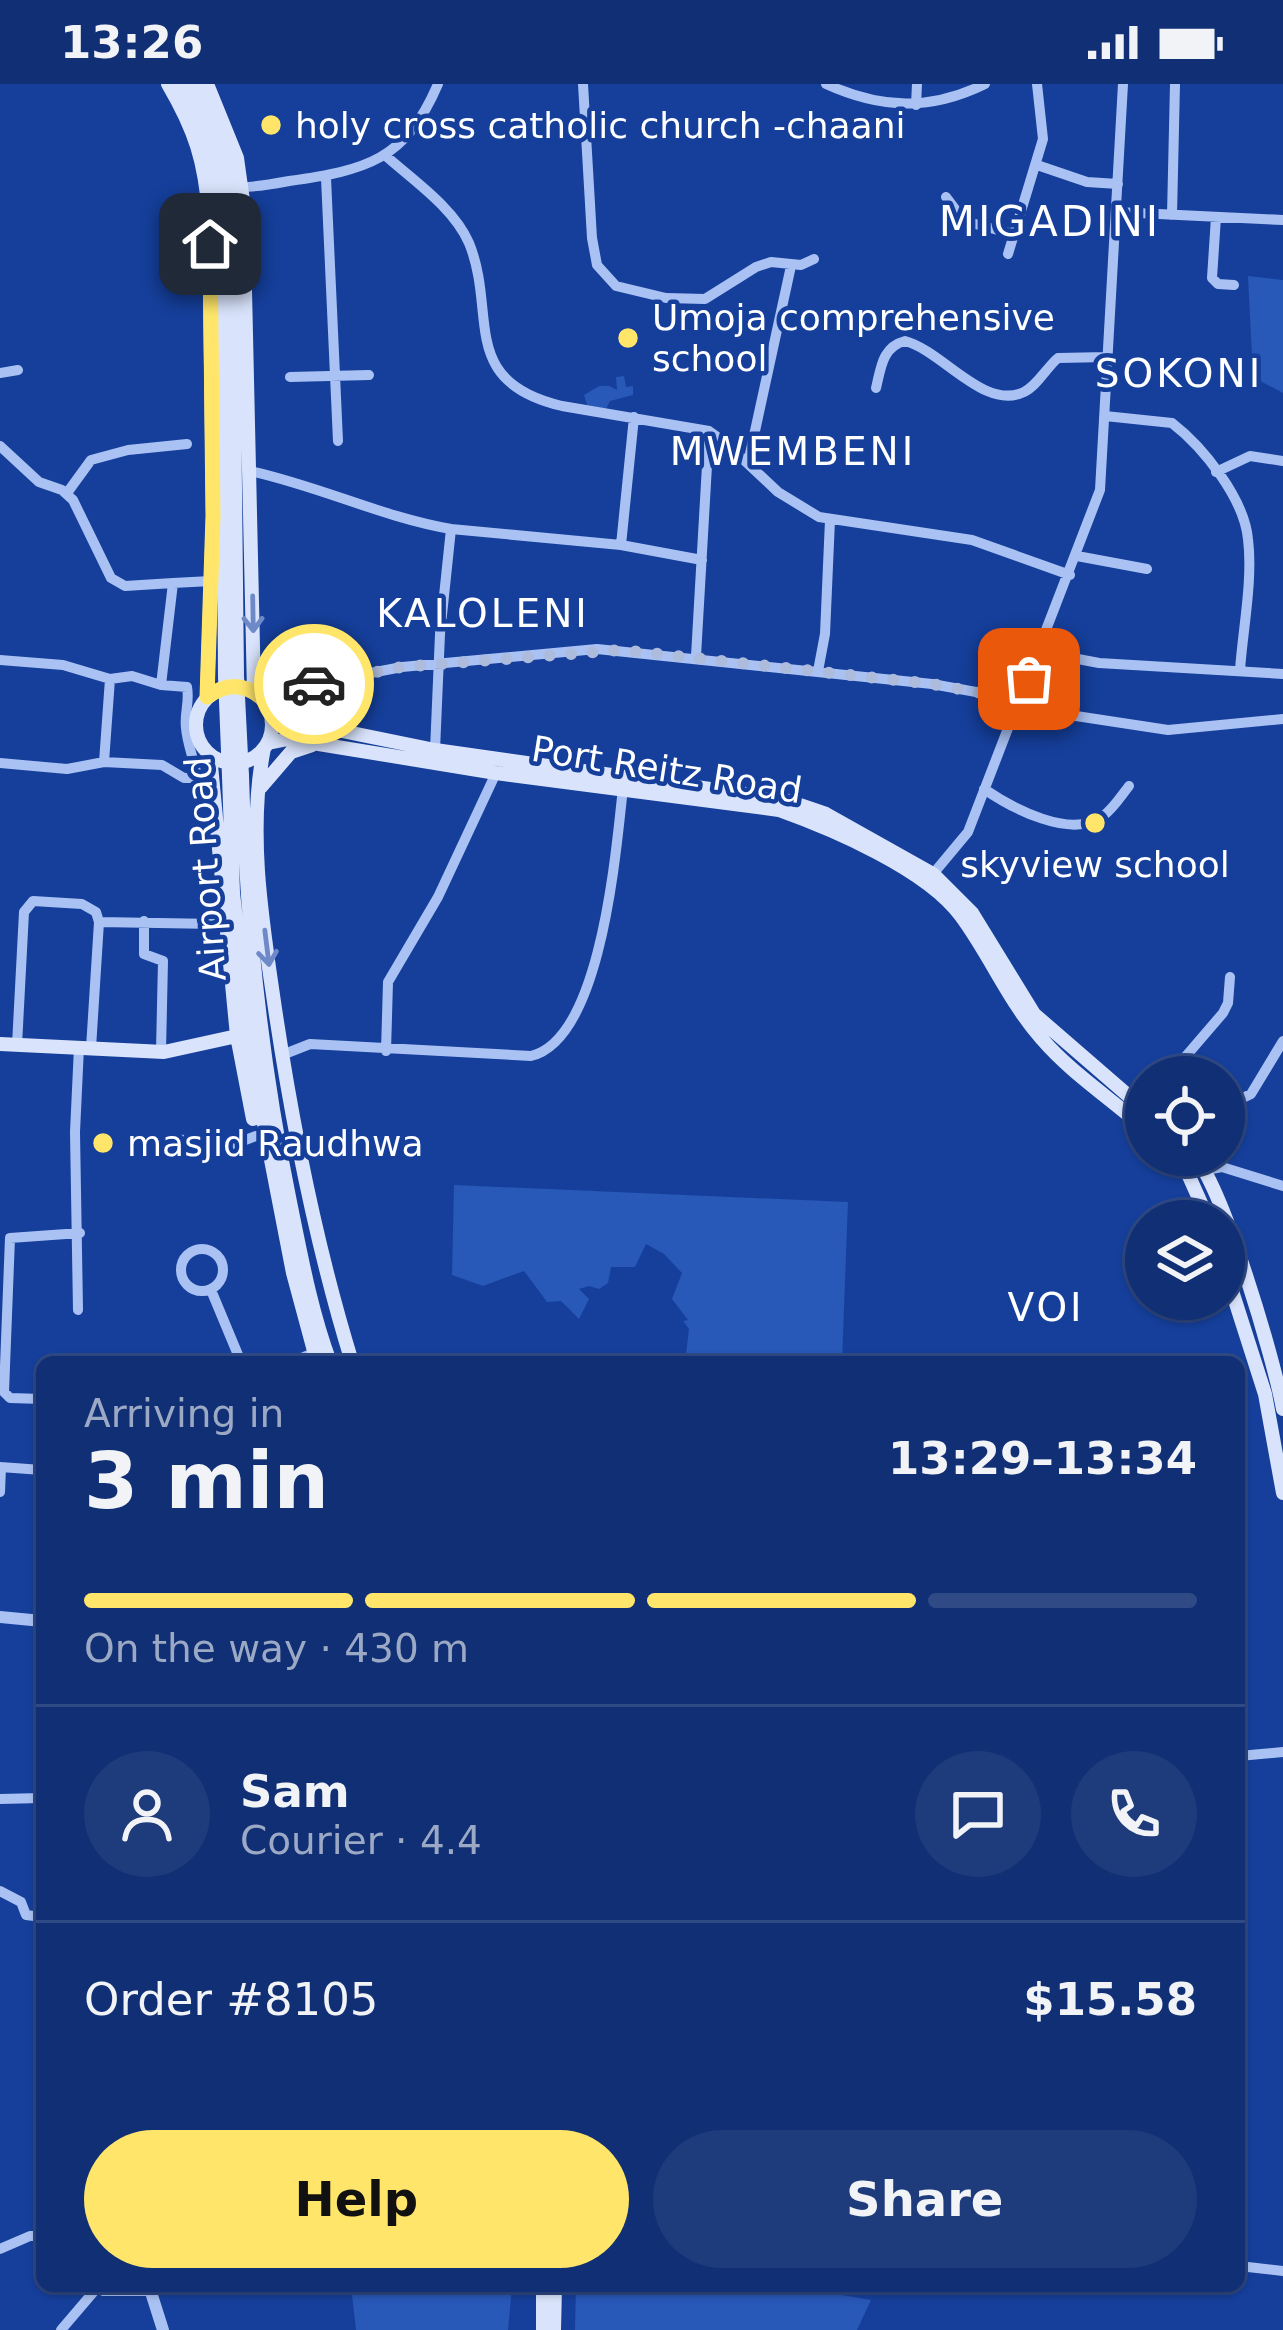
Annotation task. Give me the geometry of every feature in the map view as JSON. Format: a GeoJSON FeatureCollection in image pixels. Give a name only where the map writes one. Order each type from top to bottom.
{"type":"FeatureCollection","features":[{"type":"Feature","properties":{"kind":"main road"},"geometry":{"type":"LineString","coordinates":[[168,84],[193,126],[208,194],[211,581],[207,697],[196,725],[198,738],[210,754],[228,763],[242,763],[266,746]]}},
{"type":"Feature","properties":{"kind":"main road","name":"Airport Road"},"geometry":{"type":"LineString","coordinates":[[182,84],[205,128],[219,183],[229,345]]}},
{"type":"Feature","properties":{"kind":"main road","name":"Airport Road"},"geometry":{"type":"LineString","coordinates":[[196,84],[222,142],[230,182],[231,862],[248,1027],[272,1168],[315,1356]]}},
{"type":"Feature","properties":{"kind":"main road"},"geometry":{"type":"LineString","coordinates":[[207,84],[224,120],[242,187],[262,699],[272,728],[258,792],[259,880],[303,1171],[350,1356]]}},
{"type":"Feature","properties":{"kind":"main road"},"geometry":{"type":"LineString","coordinates":[[207,697],[230,686],[298,722],[435,750],[782,799],[826,814],[933,874],[973,913],[1034,1014],[1125,1089]]}},
{"type":"Feature","properties":{"kind":"main road","name":"Port Reitz Road"},"geometry":{"type":"LineString","coordinates":[[266,746],[288,739],[779,811],[820,825],[916,877],[958,911],[1025,1019],[1046,1044],[1125,1112]]}},
{"type":"Feature","properties":{"kind":"main road"},"geometry":{"type":"LineString","coordinates":[[258,792],[291,752],[316,743]]}},
{"type":"Feature","properties":{"kind":"main road"},"geometry":{"type":"LineString","coordinates":[[210,754],[205,778],[226,928],[248,1027],[256,1136],[272,1168]]}},
{"type":"Feature","properties":{"kind":"main road"},"geometry":{"type":"LineString","coordinates":[[0,1044],[161,1052],[248,1027]]}},
{"type":"Feature","properties":{"kind":"main road","name":"Airport Road"},"geometry":{"type":"LineString","coordinates":[[248,1027],[310,1297],[328,1356]]}},
{"type":"Feature","properties":{"kind":"main road"},"geometry":{"type":"LineString","coordinates":[[1208,1176],[1276,1353],[1283,1409]]}},
{"type":"Feature","properties":{"kind":"main road"},"geometry":{"type":"LineString","coordinates":[[1241,1320],[1265,1394],[1283,1492]]}},
{"type":"Feature","properties":{"kind":"main road"},"geometry":{"type":"LineString","coordinates":[[542,2330],[543,2292]]}},
{"type":"Feature","properties":{"kind":"main road"},"geometry":{"type":"LineString","coordinates":[[554,2330],[555,2292]]}},
{"type":"Feature","properties":{"kind":"street"},"geometry":{"type":"LineString","coordinates":[[242,187],[326,178],[386,157],[412,130],[438,84]]}},
{"type":"Feature","properties":{"kind":"street"},"geometry":{"type":"LineString","coordinates":[[583,84],[592,238],[597,266],[616,286],[694,300],[715,296],[763,264],[791,266],[814,259]]}},
{"type":"Feature","properties":{"kind":"street"},"geometry":{"type":"LineString","coordinates":[[826,84],[870,101],[916,105],[949,100],[985,84]]}},
{"type":"Feature","properties":{"kind":"street"},"geometry":{"type":"LineString","coordinates":[[916,105],[917,84]]}},
{"type":"Feature","properties":{"kind":"street"},"geometry":{"type":"LineString","coordinates":[[1008,254],[1044,130],[1037,84]]}},
{"type":"Feature","properties":{"kind":"street"},"geometry":{"type":"LineString","coordinates":[[933,874],[968,832],[1100,490],[1123,84]]}},
{"type":"Feature","properties":{"kind":"street"},"geometry":{"type":"LineString","coordinates":[[1172,215],[1174,84]]}},
{"type":"Feature","properties":{"kind":"street"},"geometry":{"type":"LineString","coordinates":[[386,157],[445,210],[469,243],[484,338],[497,368],[539,401],[709,431],[778,492],[830,520],[972,540],[1070,575]]}},
{"type":"Feature","properties":{"kind":"street"},"geometry":{"type":"LineString","coordinates":[[1036,165],[1088,182],[1118,184]]}},
{"type":"Feature","properties":{"kind":"street"},"geometry":{"type":"LineString","coordinates":[[326,178],[338,441]]}},
{"type":"Feature","properties":{"kind":"street"},"geometry":{"type":"LineString","coordinates":[[946,197],[964,221],[1013,234]]}},
{"type":"Feature","properties":{"kind":"street"},"geometry":{"type":"LineString","coordinates":[[1117,212],[1283,220]]}},
{"type":"Feature","properties":{"kind":"street"},"geometry":{"type":"LineString","coordinates":[[1216,217],[1212,278],[1217,284],[1234,285]]}},
{"type":"Feature","properties":{"kind":"street"},"geometry":{"type":"LineString","coordinates":[[748,463],[791,266]]}},
{"type":"Feature","properties":{"kind":"street"},"geometry":{"type":"LineString","coordinates":[[876,388],[885,354],[905,341],[935,355],[985,391],[1010,395],[1028,391],[1058,358],[1107,357]]}},
{"type":"Feature","properties":{"kind":"street"},"geometry":{"type":"LineString","coordinates":[[0,373],[19,370]]}},
{"type":"Feature","properties":{"kind":"street"},"geometry":{"type":"LineString","coordinates":[[290,377],[369,375]]}},
{"type":"Feature","properties":{"kind":"street"},"geometry":{"type":"LineString","coordinates":[[1105,416],[1172,423],[1216,472],[1238,508],[1248,540],[1240,670]]}},
{"type":"Feature","properties":{"kind":"street"},"geometry":{"type":"LineString","coordinates":[[621,545],[634,417]]}},
{"type":"Feature","properties":{"kind":"street"},"geometry":{"type":"LineString","coordinates":[[696,656],[709,431]]}},
{"type":"Feature","properties":{"kind":"street"},"geometry":{"type":"LineString","coordinates":[[67,493],[91,460],[187,444]]}},
{"type":"Feature","properties":{"kind":"street"},"geometry":{"type":"LineString","coordinates":[[0,446],[39,482],[67,493],[111,578],[124,586],[211,581]]}},
{"type":"Feature","properties":{"kind":"street"},"geometry":{"type":"LineString","coordinates":[[1216,472],[1256,455],[1283,461]]}},
{"type":"Feature","properties":{"kind":"street"},"geometry":{"type":"LineString","coordinates":[[250,472],[338,495],[405,520],[451,529],[621,545],[702,560]]}},
{"type":"Feature","properties":{"kind":"street"},"geometry":{"type":"LineString","coordinates":[[818,671],[825,634],[830,520]]}},
{"type":"Feature","properties":{"kind":"street"},"geometry":{"type":"LineString","coordinates":[[435,750],[451,529]]}},
{"type":"Feature","properties":{"kind":"street"},"geometry":{"type":"LineString","coordinates":[[1078,556],[1147,569]]}},
{"type":"Feature","properties":{"kind":"street"},"geometry":{"type":"LineString","coordinates":[[161,685],[173,583]]}},
{"type":"Feature","properties":{"kind":"street"},"geometry":{"type":"LineString","coordinates":[[262,699],[318,683],[439,664],[597,649],[932,684],[1168,730],[1283,719]]}},
{"type":"Feature","properties":{"kind":"street"},"geometry":{"type":"LineString","coordinates":[[1041,652],[1099,663],[1283,674]]}},
{"type":"Feature","properties":{"kind":"street"},"geometry":{"type":"LineString","coordinates":[[0,660],[63,665],[110,679],[132,676],[161,685],[187,686],[186,728],[205,778],[184,778],[162,765],[104,762],[67,770],[0,764]]}},
{"type":"Feature","properties":{"kind":"street"},"geometry":{"type":"LineString","coordinates":[[104,762],[110,679]]}},
{"type":"Feature","properties":{"kind":"street"},"geometry":{"type":"LineString","coordinates":[[386,1051],[388,982],[438,897],[496,773]]}},
{"type":"Feature","properties":{"kind":"street"},"geometry":{"type":"LineString","coordinates":[[984,789],[1021,810],[1078,824],[1105,815],[1129,786]]}},
{"type":"Feature","properties":{"kind":"street"},"geometry":{"type":"LineString","coordinates":[[283,1055],[310,1044],[531,1056],[552,1046],[571,1021],[591,972],[614,861],[623,788]]}},
{"type":"Feature","properties":{"kind":"street"},"geometry":{"type":"LineString","coordinates":[[17,1045],[27,905],[33,901],[82,904],[96,912],[99,922],[75,1132],[79,1310]]}},
{"type":"Feature","properties":{"kind":"street"},"geometry":{"type":"LineString","coordinates":[[144,921],[144,954],[163,961],[161,1052]]}},
{"type":"Feature","properties":{"kind":"street"},"geometry":{"type":"LineString","coordinates":[[99,922],[216,923],[226,928]]}},
{"type":"Feature","properties":{"kind":"street"},"geometry":{"type":"LineString","coordinates":[[1186,1056],[1223,1013],[1230,977]]}},
{"type":"Feature","properties":{"kind":"street"},"geometry":{"type":"LineString","coordinates":[[1245,1096],[1283,1041]]}},
{"type":"Feature","properties":{"kind":"street"},"geometry":{"type":"LineString","coordinates":[[172,1139],[235,1144],[256,1136]]}},
{"type":"Feature","properties":{"kind":"street"},"geometry":{"type":"LineString","coordinates":[[1245,1174],[1283,1186]]}},
{"type":"Feature","properties":{"kind":"street"},"geometry":{"type":"LineString","coordinates":[[36,1398],[6,1396],[2,1386],[5,1260],[11,1236],[80,1233]]}},
{"type":"Feature","properties":{"kind":"street"},"geometry":{"type":"LineString","coordinates":[[211,1290],[238,1356]]}},
{"type":"Feature","properties":{"kind":"street"},"geometry":{"type":"LineString","coordinates":[[0,1492],[1,1467],[36,1470]]}},
{"type":"Feature","properties":{"kind":"street"},"geometry":{"type":"LineString","coordinates":[[0,1617],[36,1620]]}},
{"type":"Feature","properties":{"kind":"street"},"geometry":{"type":"LineString","coordinates":[[1245,1755],[1283,1752]]}},
{"type":"Feature","properties":{"kind":"street"},"geometry":{"type":"LineString","coordinates":[[0,1799],[36,1798]]}},
{"type":"Feature","properties":{"kind":"street"},"geometry":{"type":"LineString","coordinates":[[0,1891],[21,1902],[26,1916],[36,1917]]}},
{"type":"Feature","properties":{"kind":"street"},"geometry":{"type":"LineString","coordinates":[[0,2249],[36,2236]]}},
{"type":"Feature","properties":{"kind":"street"},"geometry":{"type":"LineString","coordinates":[[1245,2267],[1283,2271]]}},
{"type":"Feature","properties":{"kind":"street"},"geometry":{"type":"LineString","coordinates":[[61,2330],[91,2292]]}},
{"type":"Feature","properties":{"kind":"street"},"geometry":{"type":"LineString","coordinates":[[151,2292],[163,2330]]}},
{"type":"Feature","properties":{"kind":"shaded area"},"geometry":{"type":"Polygon","coordinates":[[[1248,276],[1283,280],[1283,393],[1253,377],[1248,276]]]}},
{"type":"Feature","properties":{"kind":"shaded area"},"geometry":{"type":"Polygon","coordinates":[[[624,376],[626,387],[633,386],[633,395],[610,401],[606,409],[587,405],[584,395],[599,386],[617,390],[616,377],[624,376]]]}},
{"type":"Feature","properties":{"kind":"shaded area"},"geometry":{"type":"Polygon","coordinates":[[[454,1185],[848,1202],[842,1356],[686,1356],[689,1329],[683,1321],[688,1320],[672,1299],[682,1273],[646,1244],[635,1267],[611,1267],[608,1283],[599,1289],[579,1289],[589,1299],[579,1319],[561,1301],[547,1302],[524,1271],[483,1286],[452,1275],[454,1185]]]}},
{"type":"Feature","properties":{"kind":"shaded area"},"geometry":{"type":"Polygon","coordinates":[[[352,2292],[511,2292],[508,2330],[356,2330],[352,2292]]]}},
{"type":"Feature","properties":{"kind":"shaded area"},"geometry":{"type":"Polygon","coordinates":[[[576,2292],[824,2292],[871,2300],[857,2330],[575,2330],[576,2292]]]}},
{"type":"Feature","properties":{"kind":"way so far"},"geometry":{"type":"LineString","coordinates":[[314,684],[402,667],[597,649],[932,684],[1020,700],[1029,679]]}},
{"type":"Feature","properties":{"kind":"place","name":"holy cross catholic church -chaani"},"geometry":{"type":"Point","coordinates":[271,125]}},
{"type":"Feature","properties":{"kind":"place","name":"Umoja comprehensive school"},"geometry":{"type":"Point","coordinates":[628,338]}},
{"type":"Feature","properties":{"kind":"place","name":"skyview school"},"geometry":{"type":"Point","coordinates":[1095,823]}},
{"type":"Feature","properties":{"kind":"place","name":"masjid Raudhwa"},"geometry":{"type":"Point","coordinates":[103,1143]}},
{"type":"Feature","properties":{"kind":"district","name":"MIGADINI"},"geometry":{"type":"Point","coordinates":[1050,221]}},
{"type":"Feature","properties":{"kind":"district","name":"SOKONI"},"geometry":{"type":"Point","coordinates":[1179,373]}},
{"type":"Feature","properties":{"kind":"district","name":"MWEMBENI"},"geometry":{"type":"Point","coordinates":[793,451]}},
{"type":"Feature","properties":{"kind":"district","name":"KALOLENI"},"geometry":{"type":"Point","coordinates":[483,613]}},
{"type":"Feature","properties":{"kind":"district","name":"VOI"},"geometry":{"type":"Point","coordinates":[1046,1307]}},
{"type":"Feature","properties":{"kind":"route"},"geometry":{"type":"LineString","coordinates":[[210,244],[213,516],[207,697],[223,687],[236,686],[265,701],[314,684]]}}]}
